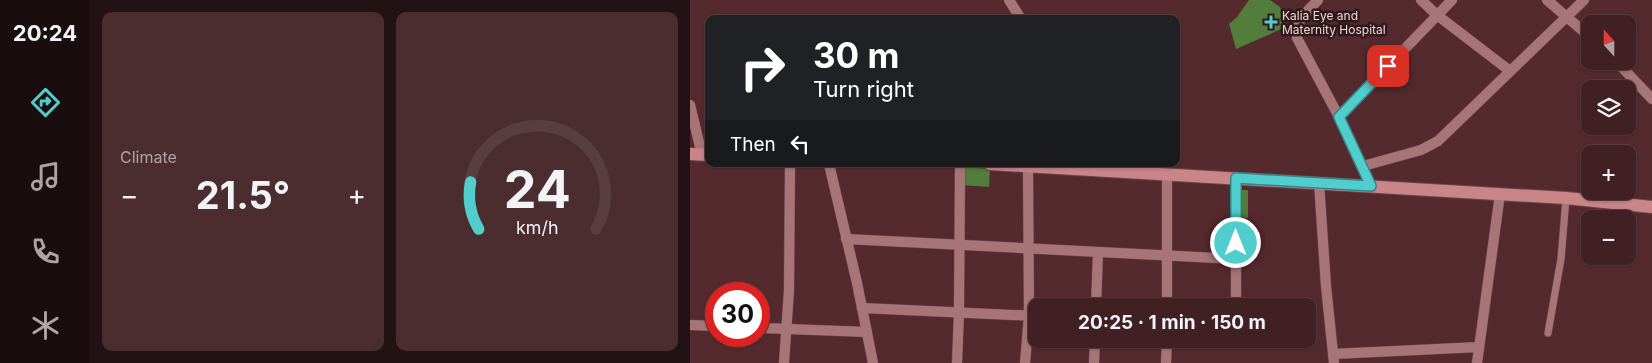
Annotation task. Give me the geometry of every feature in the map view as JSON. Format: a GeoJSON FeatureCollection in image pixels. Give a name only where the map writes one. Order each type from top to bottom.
{"type":"FeatureCollection","features":[{"type":"Feature","properties":{"kind":"main road"},"geometry":{"type":"LineString","coordinates":[[1096,167],[1167,174],[1566,198],[1652,207]]}},
{"type":"Feature","properties":{"kind":"street"},"geometry":{"type":"LineString","coordinates":[[1010,0],[1019,15]]}},
{"type":"Feature","properties":{"kind":"street"},"geometry":{"type":"LineString","coordinates":[[1318,0],[1300,19],[1296,30],[1297,38],[1339,117],[1371,186]]}},
{"type":"Feature","properties":{"kind":"street"},"geometry":{"type":"LineString","coordinates":[[1421,0],[1437,15],[1510,71]]}},
{"type":"Feature","properties":{"kind":"street"},"geometry":{"type":"LineString","coordinates":[[1339,117],[1452,0]]}},
{"type":"Feature","properties":{"kind":"street"},"geometry":{"type":"LineString","coordinates":[[1548,0],[1581,29]]}},
{"type":"Feature","properties":{"kind":"street"},"geometry":{"type":"LineString","coordinates":[[1363,166],[1421,150],[1438,141],[1584,0]]}},
{"type":"Feature","properties":{"kind":"street"},"geometry":{"type":"LineString","coordinates":[[1625,70],[1652,99]]}},
{"type":"Feature","properties":{"kind":"street"},"geometry":{"type":"LineString","coordinates":[[690,105],[700,155]]}},
{"type":"Feature","properties":{"kind":"street"},"geometry":{"type":"LineString","coordinates":[[784,363],[790,290],[790,167]]}},
{"type":"Feature","properties":{"kind":"street"},"geometry":{"type":"LineString","coordinates":[[830,167],[862,308],[872,363]]}},
{"type":"Feature","properties":{"kind":"street"},"geometry":{"type":"LineString","coordinates":[[957,363],[960,167]]}},
{"type":"Feature","properties":{"kind":"street"},"geometry":{"type":"LineString","coordinates":[[1028,167],[1031,298]]}},
{"type":"Feature","properties":{"kind":"street"},"geometry":{"type":"LineString","coordinates":[[1167,174],[1167,298]]}},
{"type":"Feature","properties":{"kind":"street"},"geometry":{"type":"LineString","coordinates":[[1236,178],[1236,298]]}},
{"type":"Feature","properties":{"kind":"street"},"geometry":{"type":"LineString","coordinates":[[1319,183],[1333,359],[1479,348]]}},
{"type":"Feature","properties":{"kind":"street"},"geometry":{"type":"LineString","coordinates":[[1476,363],[1500,194]]}},
{"type":"Feature","properties":{"kind":"street"},"geometry":{"type":"LineString","coordinates":[[846,239],[1236,259]]}},
{"type":"Feature","properties":{"kind":"street"},"geometry":{"type":"LineString","coordinates":[[1096,298],[1098,252]]}},
{"type":"Feature","properties":{"kind":"street"},"geometry":{"type":"LineString","coordinates":[[862,308],[1028,316]]}},
{"type":"Feature","properties":{"kind":"street"},"geometry":{"type":"LineString","coordinates":[[690,325],[705,326]]}},
{"type":"Feature","properties":{"kind":"street"},"geometry":{"type":"LineString","coordinates":[[770,328],[867,332]]}},
{"type":"Feature","properties":{"kind":"street"},"geometry":{"type":"LineString","coordinates":[[1025,363],[1028,343]]}},
{"type":"Feature","properties":{"kind":"street"},"geometry":{"type":"LineString","coordinates":[[1094,363],[1095,348]]}},
{"type":"Feature","properties":{"kind":"street"},"geometry":{"type":"LineString","coordinates":[[1166,363],[1167,348]]}},
{"type":"Feature","properties":{"kind":"lane"},"geometry":{"type":"LineString","coordinates":[[1548,333],[1561,259],[1566,198]]}},
{"type":"Feature","properties":{"kind":"building"},"geometry":{"type":"Polygon","coordinates":[[[1249,0],[1270,0],[1280,7],[1286,27],[1236,49],[1229,24],[1237,17],[1249,0]]]}},
{"type":"Feature","properties":{"kind":"building"},"geometry":{"type":"Polygon","coordinates":[[[962,167],[990,169],[989,187],[961,185],[962,167]]]}},
{"type":"Feature","properties":{"kind":"building"},"geometry":{"type":"Polygon","coordinates":[[[1233,190],[1248,190],[1248,218],[1232,217],[1233,190]]]}},
{"type":"Feature","properties":{"kind":"place","name":"Kalia Eye and Maternity Hospital"},"geometry":{"type":"Point","coordinates":[1271,22]}},
{"type":"Feature","properties":{"kind":"route"},"geometry":{"type":"LineString","coordinates":[[1236,243],[1236,178],[1371,186],[1339,117],[1388,66]]}}]}
